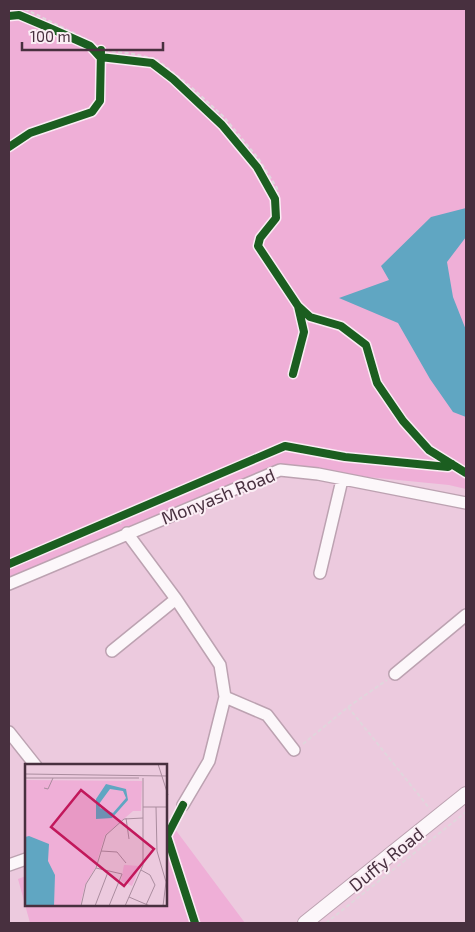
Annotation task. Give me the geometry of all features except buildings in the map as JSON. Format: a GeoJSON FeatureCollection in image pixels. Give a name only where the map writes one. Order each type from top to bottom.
{"type":"FeatureCollection","features":[{"type":"Feature","properties":{"kind":"main road","name":"Duffy Road"},"geometry":{"type":"LineString","coordinates":[[305,923],[466,794]]}},
{"type":"Feature","properties":{"kind":"street","name":"Monyash Road"},"geometry":{"type":"LineString","coordinates":[[9,584],[280,470],[318,474],[466,504]]}},
{"type":"Feature","properties":{"kind":"street"},"geometry":{"type":"LineString","coordinates":[[320,573],[342,480]]}},
{"type":"Feature","properties":{"kind":"street"},"geometry":{"type":"LineString","coordinates":[[127,533],[176,599],[220,665],[225,697],[209,761],[183,805]]}},
{"type":"Feature","properties":{"kind":"street"},"geometry":{"type":"LineString","coordinates":[[112,651],[176,599]]}},
{"type":"Feature","properties":{"kind":"street"},"geometry":{"type":"LineString","coordinates":[[395,674],[466,615]]}},
{"type":"Feature","properties":{"kind":"street"},"geometry":{"type":"LineString","coordinates":[[225,697],[267,715],[294,750]]}},
{"type":"Feature","properties":{"kind":"street"},"geometry":{"type":"LineString","coordinates":[[9,732],[34,764]]}},
{"type":"Feature","properties":{"kind":"street"},"geometry":{"type":"LineString","coordinates":[[9,865],[25,859]]}},
{"type":"Feature","properties":{"kind":"path"},"geometry":{"type":"LineString","coordinates":[[9,10],[20,10],[101,53],[152,63],[173,79],[222,125],[257,167],[275,200],[276,218],[271,224]]}},
{"type":"Feature","properties":{"kind":"path"},"geometry":{"type":"LineString","coordinates":[[9,16],[20,10]]}},
{"type":"Feature","properties":{"kind":"path"},"geometry":{"type":"LineString","coordinates":[[108,521],[126,514]]}},
{"type":"Feature","properties":{"kind":"path"},"geometry":{"type":"LineString","coordinates":[[294,750],[348,707],[395,674]]}},
{"type":"Feature","properties":{"kind":"path"},"geometry":{"type":"LineString","coordinates":[[348,707],[437,818]]}},
{"type":"Feature","properties":{"kind":"path"},"geometry":{"type":"LineString","coordinates":[[326,923],[466,812]]}},
{"type":"Feature","properties":{"kind":"shaded area"},"geometry":{"type":"Polygon","coordinates":[[[9,9],[466,9],[466,489],[449,485],[276,468],[31,571],[9,578],[9,9]]]}},
{"type":"Feature","properties":{"kind":"shaded area"},"geometry":{"type":"Polygon","coordinates":[[[168,820],[245,923],[30,923],[26,907],[168,907],[168,820]]]}},
{"type":"Feature","properties":{"kind":"shaded area"},"geometry":{"type":"Polygon","coordinates":[[[25,876],[25,905],[18,879],[25,876]]]}},
{"type":"Feature","properties":{"kind":"water"},"geometry":{"type":"Polygon","coordinates":[[[466,208],[466,237],[447,262],[453,297],[466,330],[466,417],[453,412],[430,379],[398,323],[339,298],[389,280],[381,266],[431,217],[466,208]]]}},
{"type":"Feature","properties":{"kind":"cycle path"},"geometry":{"type":"LineString","coordinates":[[9,16],[19,15],[90,46],[100,57],[152,63],[173,79],[222,125],[257,167],[275,199],[276,218],[260,238],[258,246],[298,306],[310,317],[341,326],[366,345],[377,383],[403,421],[429,450],[466,473]]}},
{"type":"Feature","properties":{"kind":"cycle path"},"geometry":{"type":"LineString","coordinates":[[9,147],[30,133],[92,112],[100,101],[101,50]]}},
{"type":"Feature","properties":{"kind":"cycle path"},"geometry":{"type":"LineString","coordinates":[[293,374],[304,332],[298,306]]}},
{"type":"Feature","properties":{"kind":"cycle path"},"geometry":{"type":"LineString","coordinates":[[9,564],[285,446],[345,457],[448,467],[452,464]]}},
{"type":"Feature","properties":{"kind":"cycle path"},"geometry":{"type":"LineString","coordinates":[[168,834],[183,805]]}},
{"type":"Feature","properties":{"kind":"cycle path"},"geometry":{"type":"LineString","coordinates":[[168,839],[195,923]]}}]}
